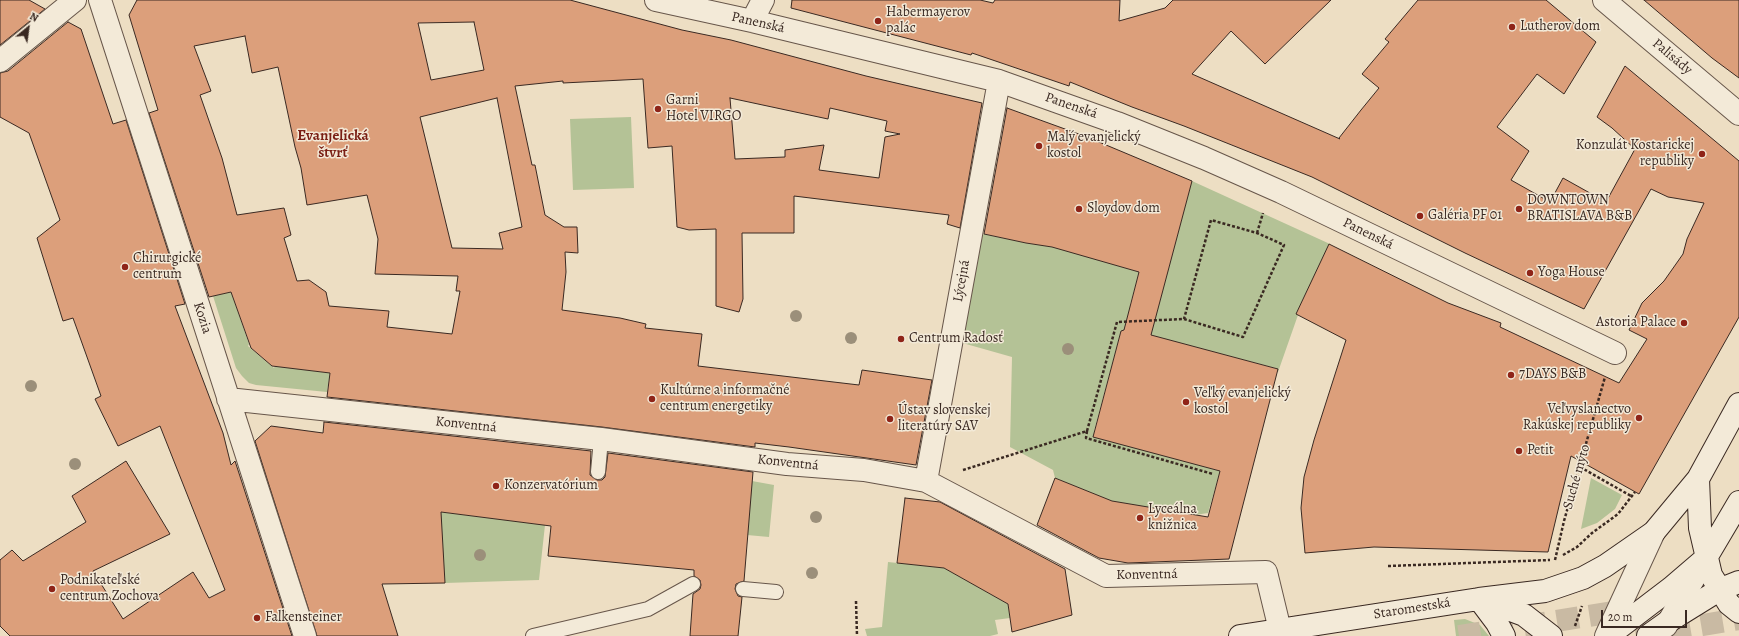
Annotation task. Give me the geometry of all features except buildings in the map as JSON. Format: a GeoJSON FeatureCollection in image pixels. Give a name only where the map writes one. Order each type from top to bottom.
{"type":"FeatureCollection","features":[{"type":"Feature","properties":{"kind":"street"},"geometry":{"type":"LineString","coordinates":[[0,61],[75,0]]}},
{"type":"Feature","properties":{"kind":"street","name":"Kozia"},"geometry":{"type":"LineString","coordinates":[[100,0],[306,636]]}},
{"type":"Feature","properties":{"kind":"street","name":"Panenská"},"geometry":{"type":"LineString","coordinates":[[656,0],[752,21],[1000,81],[1117,123],[1204,158],[1281,192],[1550,321],[1560,318],[1572,320],[1616,341],[1626,349],[1626,355],[1619,357]]}},
{"type":"Feature","properties":{"kind":"street"},"geometry":{"type":"LineString","coordinates":[[752,21],[763,0]]}},
{"type":"Feature","properties":{"kind":"street","name":"Palisády"},"geometry":{"type":"LineString","coordinates":[[1604,0],[1739,114]]}},
{"type":"Feature","properties":{"kind":"street","name":"Lýcejná"},"geometry":{"type":"LineString","coordinates":[[926,481],[1000,81]]}},
{"type":"Feature","properties":{"kind":"street","name":"Konventná"},"geometry":{"type":"LineString","coordinates":[[228,399],[600,439],[787,464],[864,470],[926,481],[1106,576],[1266,572],[1280,630]]}},
{"type":"Feature","properties":{"kind":"street"},"geometry":{"type":"LineString","coordinates":[[1607,636],[1654,532],[1698,479],[1739,404]]}},
{"type":"Feature","properties":{"kind":"street"},"geometry":{"type":"LineString","coordinates":[[1698,479],[1700,528],[1711,575],[1729,604],[1739,612]]}},
{"type":"Feature","properties":{"kind":"street"},"geometry":{"type":"LineString","coordinates":[[1665,628],[1739,502]]}},
{"type":"Feature","properties":{"kind":"street","name":"Staromestská"},"geometry":{"type":"LineString","coordinates":[[1240,636],[1479,599],[1545,591],[1583,578],[1605,566],[1654,532]]}},
{"type":"Feature","properties":{"kind":"street"},"geometry":{"type":"LineString","coordinates":[[1607,636],[1671,588],[1706,558]]}},
{"type":"Feature","properties":{"kind":"street"},"geometry":{"type":"LineString","coordinates":[[1648,636],[1665,628],[1719,590],[1739,582]]}},
{"type":"Feature","properties":{"kind":"street"},"geometry":{"type":"LineString","coordinates":[[1479,599],[1491,614],[1504,636]]}},
{"type":"Feature","properties":{"kind":"street"},"geometry":{"type":"LineString","coordinates":[[1479,599],[1524,615],[1551,636]]}},
{"type":"Feature","properties":{"kind":"lane"},"geometry":{"type":"LineString","coordinates":[[598,472],[600,439]]}},
{"type":"Feature","properties":{"kind":"lane"},"geometry":{"type":"LineString","coordinates":[[533,636],[648,609],[693,584]]}},
{"type":"Feature","properties":{"kind":"lane"},"geometry":{"type":"LineString","coordinates":[[743,589],[776,592]]}},
{"type":"Feature","properties":{"kind":"path"},"geometry":{"type":"LineString","coordinates":[[1256,233],[1264,207]]}},
{"type":"Feature","properties":{"kind":"path"},"geometry":{"type":"LineString","coordinates":[[1184,319],[1211,220],[1256,233],[1284,245],[1243,337],[1184,319],[1117,322],[1086,438],[1213,474]]}},
{"type":"Feature","properties":{"kind":"path","name":"Suché mýto"},"geometry":{"type":"LineString","coordinates":[[1555,560],[1564,521],[1608,371],[1615,372],[1619,370],[1619,357]]}},
{"type":"Feature","properties":{"kind":"path"},"geometry":{"type":"LineString","coordinates":[[926,481],[1087,431]]}},
{"type":"Feature","properties":{"kind":"path"},"geometry":{"type":"LineString","coordinates":[[1580,467],[1631,496]]}},
{"type":"Feature","properties":{"kind":"path"},"geometry":{"type":"LineString","coordinates":[[1388,566],[1555,560],[1577,547],[1592,533],[1618,514],[1635,492]]}},
{"type":"Feature","properties":{"kind":"path"},"geometry":{"type":"LineString","coordinates":[[856,601],[857,636]]}},
{"type":"Feature","properties":{"kind":"path"},"geometry":{"type":"LineString","coordinates":[[1575,626],[1583,604]]}},
{"type":"Feature","properties":{"kind":"green space"},"geometry":{"type":"Polygon","coordinates":[[[631,117],[634,188],[573,190],[570,119],[631,117]]]}},
{"type":"Feature","properties":{"kind":"green space"},"geometry":{"type":"Polygon","coordinates":[[[1192,181],[1330,244],[1297,312],[1298,315],[1278,372],[1275,368],[1127,329],[1121,331],[1094,431],[1095,437],[1220,471],[1208,513],[1195,515],[1112,501],[1055,478],[1053,470],[1010,447],[1012,357],[959,342],[978,233],[1053,247],[1139,272],[1130,305],[1157,312],[1192,181]]]}},
{"type":"Feature","properties":{"kind":"green space"},"geometry":{"type":"Polygon","coordinates":[[[231,292],[249,344],[248,346],[274,368],[275,366],[330,373],[327,392],[256,385],[249,383],[242,376],[236,368],[213,296],[231,292]]]}},
{"type":"Feature","properties":{"kind":"green space"},"geometry":{"type":"Polygon","coordinates":[[[1591,478],[1622,495],[1615,509],[1597,523],[1581,529],[1591,478]]]}},
{"type":"Feature","properties":{"kind":"green space"},"geometry":{"type":"Polygon","coordinates":[[[752,481],[774,485],[769,537],[747,535],[752,481]]]}},
{"type":"Feature","properties":{"kind":"green space"},"geometry":{"type":"Polygon","coordinates":[[[440,512],[545,525],[539,580],[445,583],[440,512]]]}},
{"type":"Feature","properties":{"kind":"green space"},"geometry":{"type":"Polygon","coordinates":[[[888,562],[944,568],[1008,604],[1010,618],[995,620],[998,634],[990,636],[867,636],[865,629],[882,627],[888,562]]]}},
{"type":"Feature","properties":{"kind":"green space"},"geometry":{"type":"Polygon","coordinates":[[[1465,619],[1480,625],[1489,636],[1456,636],[1454,620],[1465,619]]]}},
{"type":"Feature","properties":{"kind":"tunnel"},"geometry":{"type":"LineString","coordinates":[[1459,636],[1633,609]]}},
{"type":"Feature","properties":{"kind":"tunnel"},"geometry":{"type":"LineString","coordinates":[[1636,636],[1739,619]]}},
{"type":"Feature","properties":{"kind":"place","name":"Habermayerov palác"},"geometry":{"type":"Point","coordinates":[878,21]}},
{"type":"Feature","properties":{"kind":"place","name":"Lutherov dom"},"geometry":{"type":"Point","coordinates":[1512,27]}},
{"type":"Feature","properties":{"kind":"place","name":"Garni Hotel VIRGO"},"geometry":{"type":"Point","coordinates":[658,109]}},
{"type":"Feature","properties":{"kind":"place","name":"Malý evanjelický kostol"},"geometry":{"type":"Point","coordinates":[1039,146]}},
{"type":"Feature","properties":{"kind":"place","name":"Konzulát Kostarickej republiky"},"geometry":{"type":"Point","coordinates":[1702,154]}},
{"type":"Feature","properties":{"kind":"place","name":"Sloydov dom"},"geometry":{"type":"Point","coordinates":[1079,209]}},
{"type":"Feature","properties":{"kind":"place","name":"DOWNTOWN BRATISLAVA B&B"},"geometry":{"type":"Point","coordinates":[1519,209]}},
{"type":"Feature","properties":{"kind":"place","name":"Galéria PF 01"},"geometry":{"type":"Point","coordinates":[1420,216]}},
{"type":"Feature","properties":{"kind":"place","name":"Chirurgické centrum"},"geometry":{"type":"Point","coordinates":[125,267]}},
{"type":"Feature","properties":{"kind":"place","name":"Yoga House"},"geometry":{"type":"Point","coordinates":[1530,273]}},
{"type":"Feature","properties":{"kind":"place","name":"Astoria Palace"},"geometry":{"type":"Point","coordinates":[1684,323]}},
{"type":"Feature","properties":{"kind":"place","name":"Centrum Radosť"},"geometry":{"type":"Point","coordinates":[901,339]}},
{"type":"Feature","properties":{"kind":"place","name":"7DAYS B&B"},"geometry":{"type":"Point","coordinates":[1511,375]}},
{"type":"Feature","properties":{"kind":"place","name":"Kultúrne a informačné centrum energetiky"},"geometry":{"type":"Point","coordinates":[652,399]}},
{"type":"Feature","properties":{"kind":"place","name":"Veľký evanjelický kostol"},"geometry":{"type":"Point","coordinates":[1186,402]}},
{"type":"Feature","properties":{"kind":"place","name":"Veľvyslanectvo Rakúskej republiky"},"geometry":{"type":"Point","coordinates":[1639,418]}},
{"type":"Feature","properties":{"kind":"place","name":"Ústav slovenskej literatúry SAV"},"geometry":{"type":"Point","coordinates":[890,419]}},
{"type":"Feature","properties":{"kind":"place","name":"Petit"},"geometry":{"type":"Point","coordinates":[1519,451]}},
{"type":"Feature","properties":{"kind":"place","name":"Konzervatórium"},"geometry":{"type":"Point","coordinates":[496,486]}},
{"type":"Feature","properties":{"kind":"place","name":"Lyceálna knižnica"},"geometry":{"type":"Point","coordinates":[1140,518]}},
{"type":"Feature","properties":{"kind":"place","name":"Podnikateľské centrum Zochova"},"geometry":{"type":"Point","coordinates":[52,589]}},
{"type":"Feature","properties":{"kind":"place","name":"Falkensteiner"},"geometry":{"type":"Point","coordinates":[257,618]}},
{"type":"Feature","properties":{"kind":"district","name":"Evanjelická štvrť"},"geometry":{"type":"Point","coordinates":[333,144]}}]}
